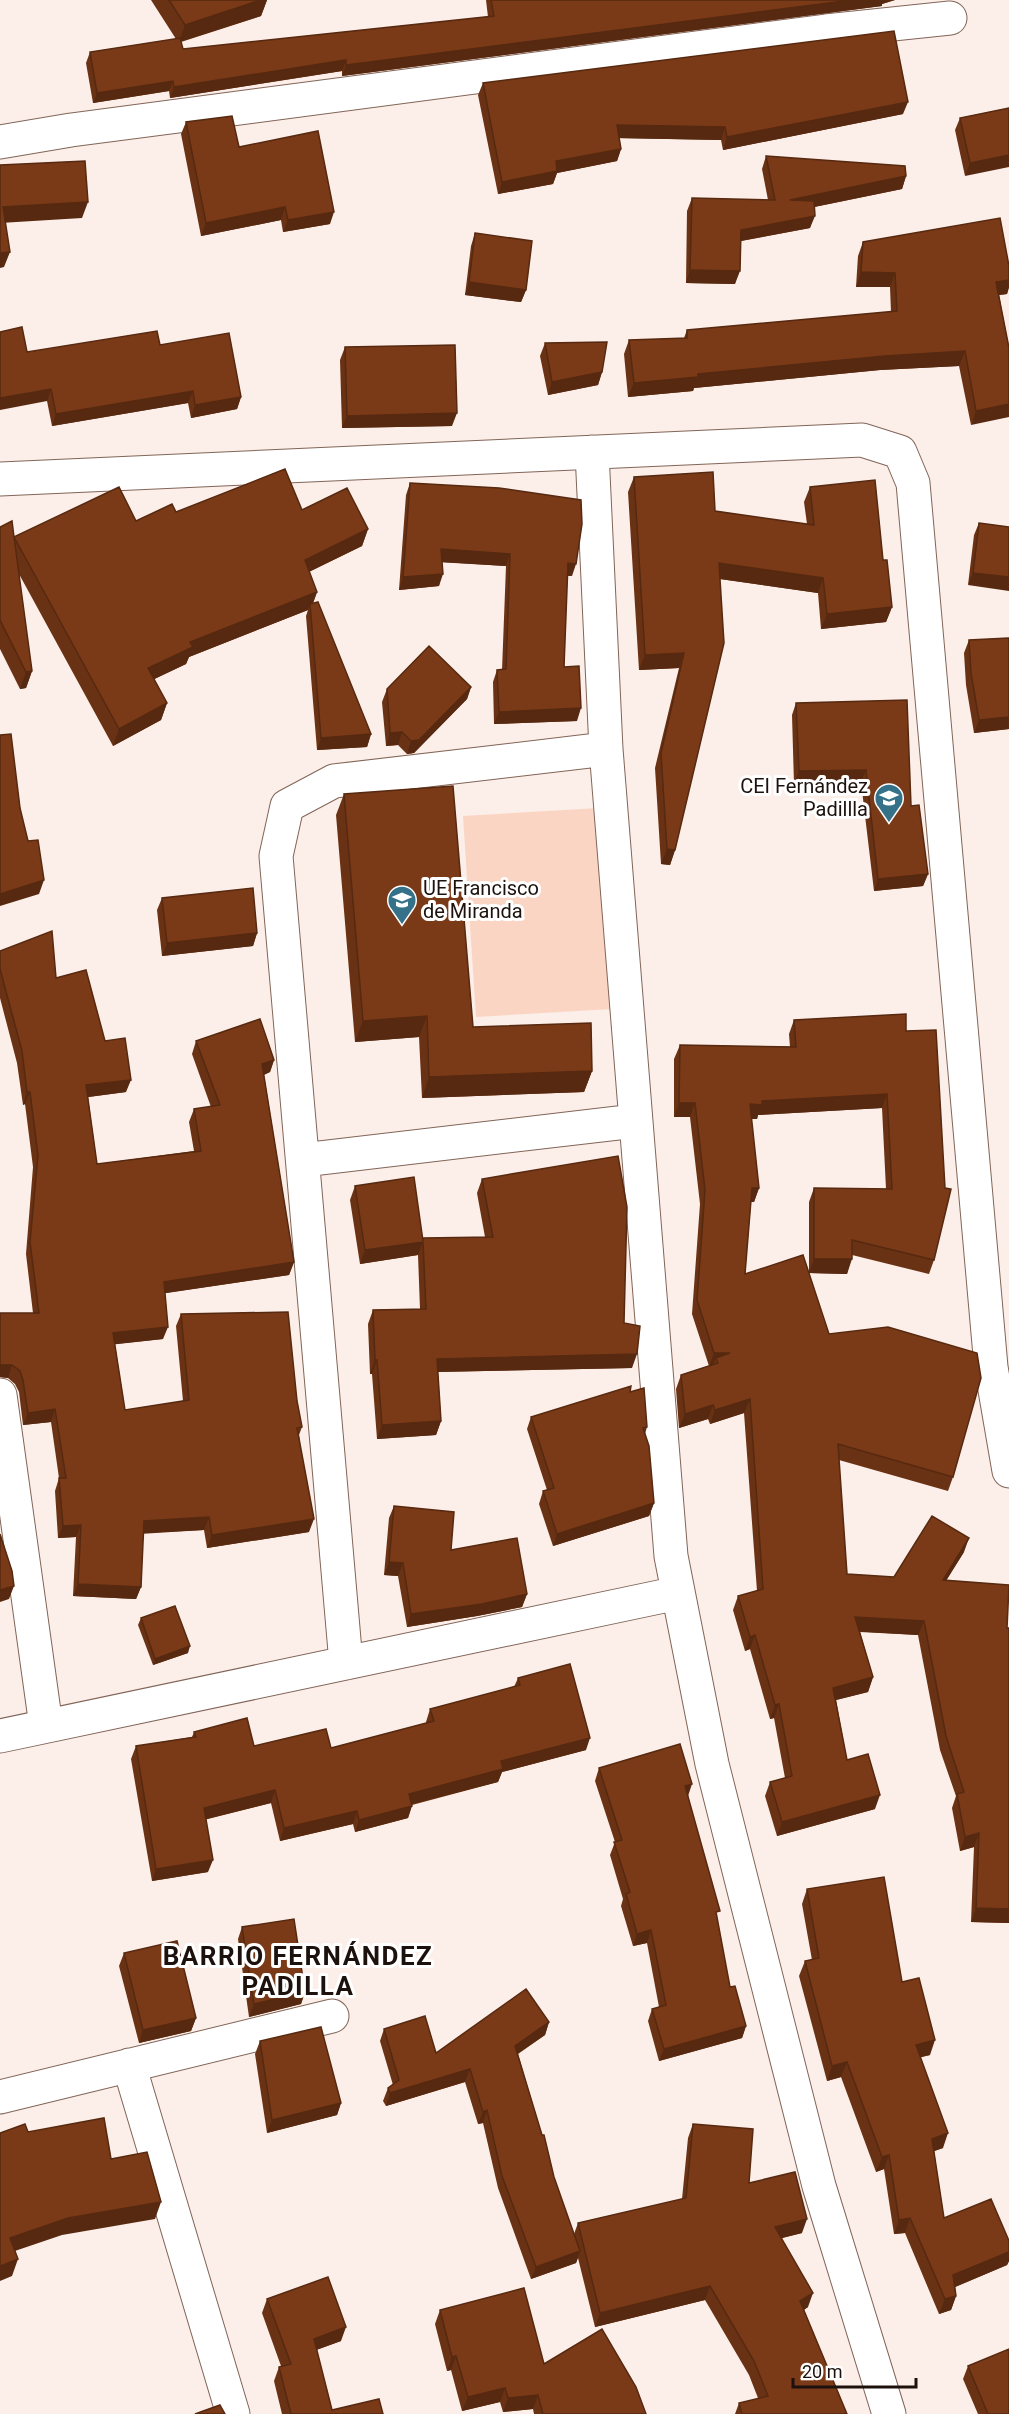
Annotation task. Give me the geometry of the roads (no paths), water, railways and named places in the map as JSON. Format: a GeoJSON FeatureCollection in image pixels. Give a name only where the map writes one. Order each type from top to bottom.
{"type":"FeatureCollection","features":[{"type":"Feature","properties":{"kind":"street"},"geometry":{"type":"LineString","coordinates":[[0,142],[83,128],[790,36],[950,18]]}},
{"type":"Feature","properties":{"kind":"street"},"geometry":{"type":"LineString","coordinates":[[0,479],[862,440],[900,452],[913,483],[992,1367],[1009,1471]]}},
{"type":"Feature","properties":{"kind":"street"},"geometry":{"type":"LineString","coordinates":[[592,452],[606,749],[671,1556],[712,1764],[816,2175],[889,2414]]}},
{"type":"Feature","properties":{"kind":"street"},"geometry":{"type":"LineString","coordinates":[[346,1663],[276,856],[287,806],[334,781],[606,749]]}},
{"type":"Feature","properties":{"kind":"street"},"geometry":{"type":"LineString","coordinates":[[303,1160],[635,1121]]}},
{"type":"Feature","properties":{"kind":"street"},"geometry":{"type":"LineString","coordinates":[[0,1395],[46,1726]]}},
{"type":"Feature","properties":{"kind":"street"},"geometry":{"type":"LineString","coordinates":[[0,1736],[678,1593]]}},
{"type":"Feature","properties":{"kind":"street"},"geometry":{"type":"LineString","coordinates":[[0,2097],[332,2016]]}},
{"type":"Feature","properties":{"kind":"street"},"geometry":{"type":"LineString","coordinates":[[129,2065],[233,2414]]}},
{"type":"Feature","properties":{"kind":"place","name":"CEI Fernández Padillla"},"geometry":{"type":"Point","coordinates":[889,824]}},
{"type":"Feature","properties":{"kind":"place","name":"UE Francisco de Miranda"},"geometry":{"type":"Point","coordinates":[402,926]}},
{"type":"Feature","properties":{"kind":"district","name":"BARRIO FERNÁNDEZ PADILLA"},"geometry":{"type":"Point","coordinates":[298,1971]}}]}
